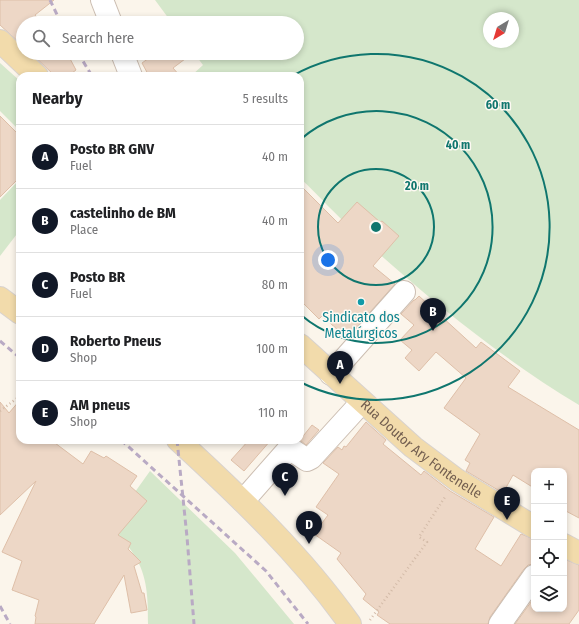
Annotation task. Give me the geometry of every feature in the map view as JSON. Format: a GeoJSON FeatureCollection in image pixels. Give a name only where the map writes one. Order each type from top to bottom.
{"type":"FeatureCollection","features":[{"type":"Feature","properties":{"kind":"main road"},"geometry":{"type":"LineString","coordinates":[[0,41],[16,56]]}},
{"type":"Feature","properties":{"kind":"main road"},"geometry":{"type":"LineString","coordinates":[[20,60],[33,72]]}},
{"type":"Feature","properties":{"kind":"main road"},"geometry":{"type":"LineString","coordinates":[[0,298],[16,310]]}},
{"type":"Feature","properties":{"kind":"main road","name":"Rua Doutor Ary Fontenelle"},"geometry":{"type":"LineString","coordinates":[[304,349],[413,447],[456,480],[531,524]]}},
{"type":"Feature","properties":{"kind":"main road"},"geometry":{"type":"LineString","coordinates":[[182,444],[243,501],[304,565],[350,624]]}},
{"type":"Feature","properties":{"kind":"main road"},"geometry":{"type":"LineString","coordinates":[[567,546],[579,553]]}},
{"type":"Feature","properties":{"kind":"street"},"geometry":{"type":"LineString","coordinates":[[102,0],[108,16]]}},
{"type":"Feature","properties":{"kind":"street"},"geometry":{"type":"LineString","coordinates":[[124,60],[129,72]]}},
{"type":"Feature","properties":{"kind":"street"},"geometry":{"type":"LineString","coordinates":[[331,374],[404,292]]}},
{"type":"Feature","properties":{"kind":"street"},"geometry":{"type":"LineString","coordinates":[[243,501],[287,451],[294,451],[305,460],[310,458],[362,402]]}},
{"type":"Feature","properties":{"kind":"street"},"geometry":{"type":"LineString","coordinates":[[500,624],[531,580]]}},
{"type":"Feature","properties":{"kind":"path"},"geometry":{"type":"LineString","coordinates":[[0,411],[16,399]]}},
{"type":"Feature","properties":{"kind":"path"},"geometry":{"type":"LineString","coordinates":[[367,624],[427,542],[420,537],[456,480]]}},
{"type":"Feature","properties":{"kind":"green space"},"geometry":{"type":"Polygon","coordinates":[[[155,0],[579,0],[579,405],[520,367],[463,325],[356,233],[304,182],[304,72],[195,72],[203,65],[199,60],[304,60],[304,16],[167,16],[155,0]]]}},
{"type":"Feature","properties":{"kind":"green space"},"geometry":{"type":"Polygon","coordinates":[[[0,63],[16,77],[16,127],[0,111],[0,63]]]}},
{"type":"Feature","properties":{"kind":"green space"},"geometry":{"type":"Polygon","coordinates":[[[16,183],[16,235],[0,256],[0,200],[16,183]]]}},
{"type":"Feature","properties":{"kind":"green space"},"geometry":{"type":"Polygon","coordinates":[[[150,471],[235,553],[294,624],[148,624],[146,588],[142,571],[132,552],[115,531],[120,513],[150,471]]]}},
{"type":"Feature","properties":{"kind":"building"},"geometry":{"type":"Polygon","coordinates":[[[0,0],[54,0],[35,15],[36,16],[16,16],[16,40],[0,25],[0,0]]]}},
{"type":"Feature","properties":{"kind":"building"},"geometry":{"type":"Polygon","coordinates":[[[38,60],[71,60],[76,70],[73,72],[51,72],[38,60]]]}},
{"type":"Feature","properties":{"kind":"building"},"geometry":{"type":"Polygon","coordinates":[[[146,60],[184,60],[173,68],[176,72],[147,72],[142,63],[146,60]]]}},
{"type":"Feature","properties":{"kind":"building"},"geometry":{"type":"Polygon","coordinates":[[[0,116],[16,132],[16,181],[0,197],[0,116]]]}},
{"type":"Feature","properties":{"kind":"building"},"geometry":{"type":"Polygon","coordinates":[[[304,189],[338,223],[357,202],[399,236],[373,266],[395,284],[347,338],[322,316],[319,319],[304,304],[304,189]]]}},
{"type":"Feature","properties":{"kind":"building"},"geometry":{"type":"Polygon","coordinates":[[[419,296],[476,348],[481,342],[520,371],[508,387],[579,430],[579,518],[567,512],[567,468],[531,468],[531,486],[513,475],[503,493],[466,471],[470,463],[465,460],[480,434],[444,408],[466,378],[436,352],[419,371],[405,358],[412,350],[400,340],[414,325],[401,314],[419,296]]]}},
{"type":"Feature","properties":{"kind":"building"},"geometry":{"type":"Polygon","coordinates":[[[0,402],[9,413],[16,405],[16,444],[56,444],[83,464],[91,451],[104,458],[106,456],[137,476],[130,486],[147,501],[118,535],[131,543],[128,549],[141,562],[134,566],[142,593],[144,593],[147,610],[131,613],[124,575],[94,624],[35,624],[35,616],[39,600],[12,590],[22,561],[2,552],[36,481],[0,515],[0,402]]]}},
{"type":"Feature","properties":{"kind":"building"},"geometry":{"type":"Polygon","coordinates":[[[366,422],[386,440],[383,444],[421,475],[424,471],[450,491],[494,517],[475,549],[501,566],[521,534],[531,538],[531,564],[528,565],[524,569],[490,617],[488,624],[390,624],[377,615],[379,612],[363,599],[366,594],[337,559],[341,553],[314,534],[328,515],[316,507],[339,474],[323,463],[338,447],[342,450],[344,446],[346,447],[366,422]]]}},
{"type":"Feature","properties":{"kind":"building"},"geometry":{"type":"Polygon","coordinates":[[[312,425],[319,430],[306,445],[304,443],[304,435],[312,425]]]}},
{"type":"Feature","properties":{"kind":"building"},"geometry":{"type":"Polygon","coordinates":[[[245,444],[268,444],[244,471],[231,460],[245,444]]]}},
{"type":"Feature","properties":{"kind":"building"},"geometry":{"type":"Polygon","coordinates":[[[567,560],[579,565],[579,610],[569,624],[515,624],[531,602],[531,612],[567,612],[567,560]]]}},
{"type":"Feature","properties":{"kind":"railway"},"geometry":{"type":"LineString","coordinates":[[50,0],[58,16]]}},
{"type":"Feature","properties":{"kind":"railway"},"geometry":{"type":"LineString","coordinates":[[82,60],[90,72]]}},
{"type":"Feature","properties":{"kind":"railway"},"geometry":{"type":"LineString","coordinates":[[0,341],[16,355]]}},
{"type":"Feature","properties":{"kind":"railway"},"geometry":{"type":"LineString","coordinates":[[125,444],[266,571],[308,624]]}},
{"type":"Feature","properties":{"kind":"railway"},"geometry":{"type":"LineString","coordinates":[[177,444],[194,624]]}},
{"type":"Feature","properties":{"kind":"railway"},"geometry":{"type":"LineString","coordinates":[[0,606],[10,624]]}},
{"type":"Feature","properties":{"kind":"place","name":"Sindicato dos Metalúrgicos"},"geometry":{"type":"Point","coordinates":[361,302]}},
{"type":"Feature","properties":{"kind":"place","name":"castelinho de BM"},"geometry":{"type":"Point","coordinates":[433,331]}},
{"type":"Feature","properties":{"kind":"place","name":"Posto BR GNV"},"geometry":{"type":"Point","coordinates":[340,384]}},
{"type":"Feature","properties":{"kind":"place","name":"Posto BR"},"geometry":{"type":"Point","coordinates":[285,496]}},
{"type":"Feature","properties":{"kind":"place","name":"AM pneus"},"geometry":{"type":"Point","coordinates":[507,520]}},
{"type":"Feature","properties":{"kind":"place","name":"Roberto Pneus"},"geometry":{"type":"Point","coordinates":[309,544]}}]}
